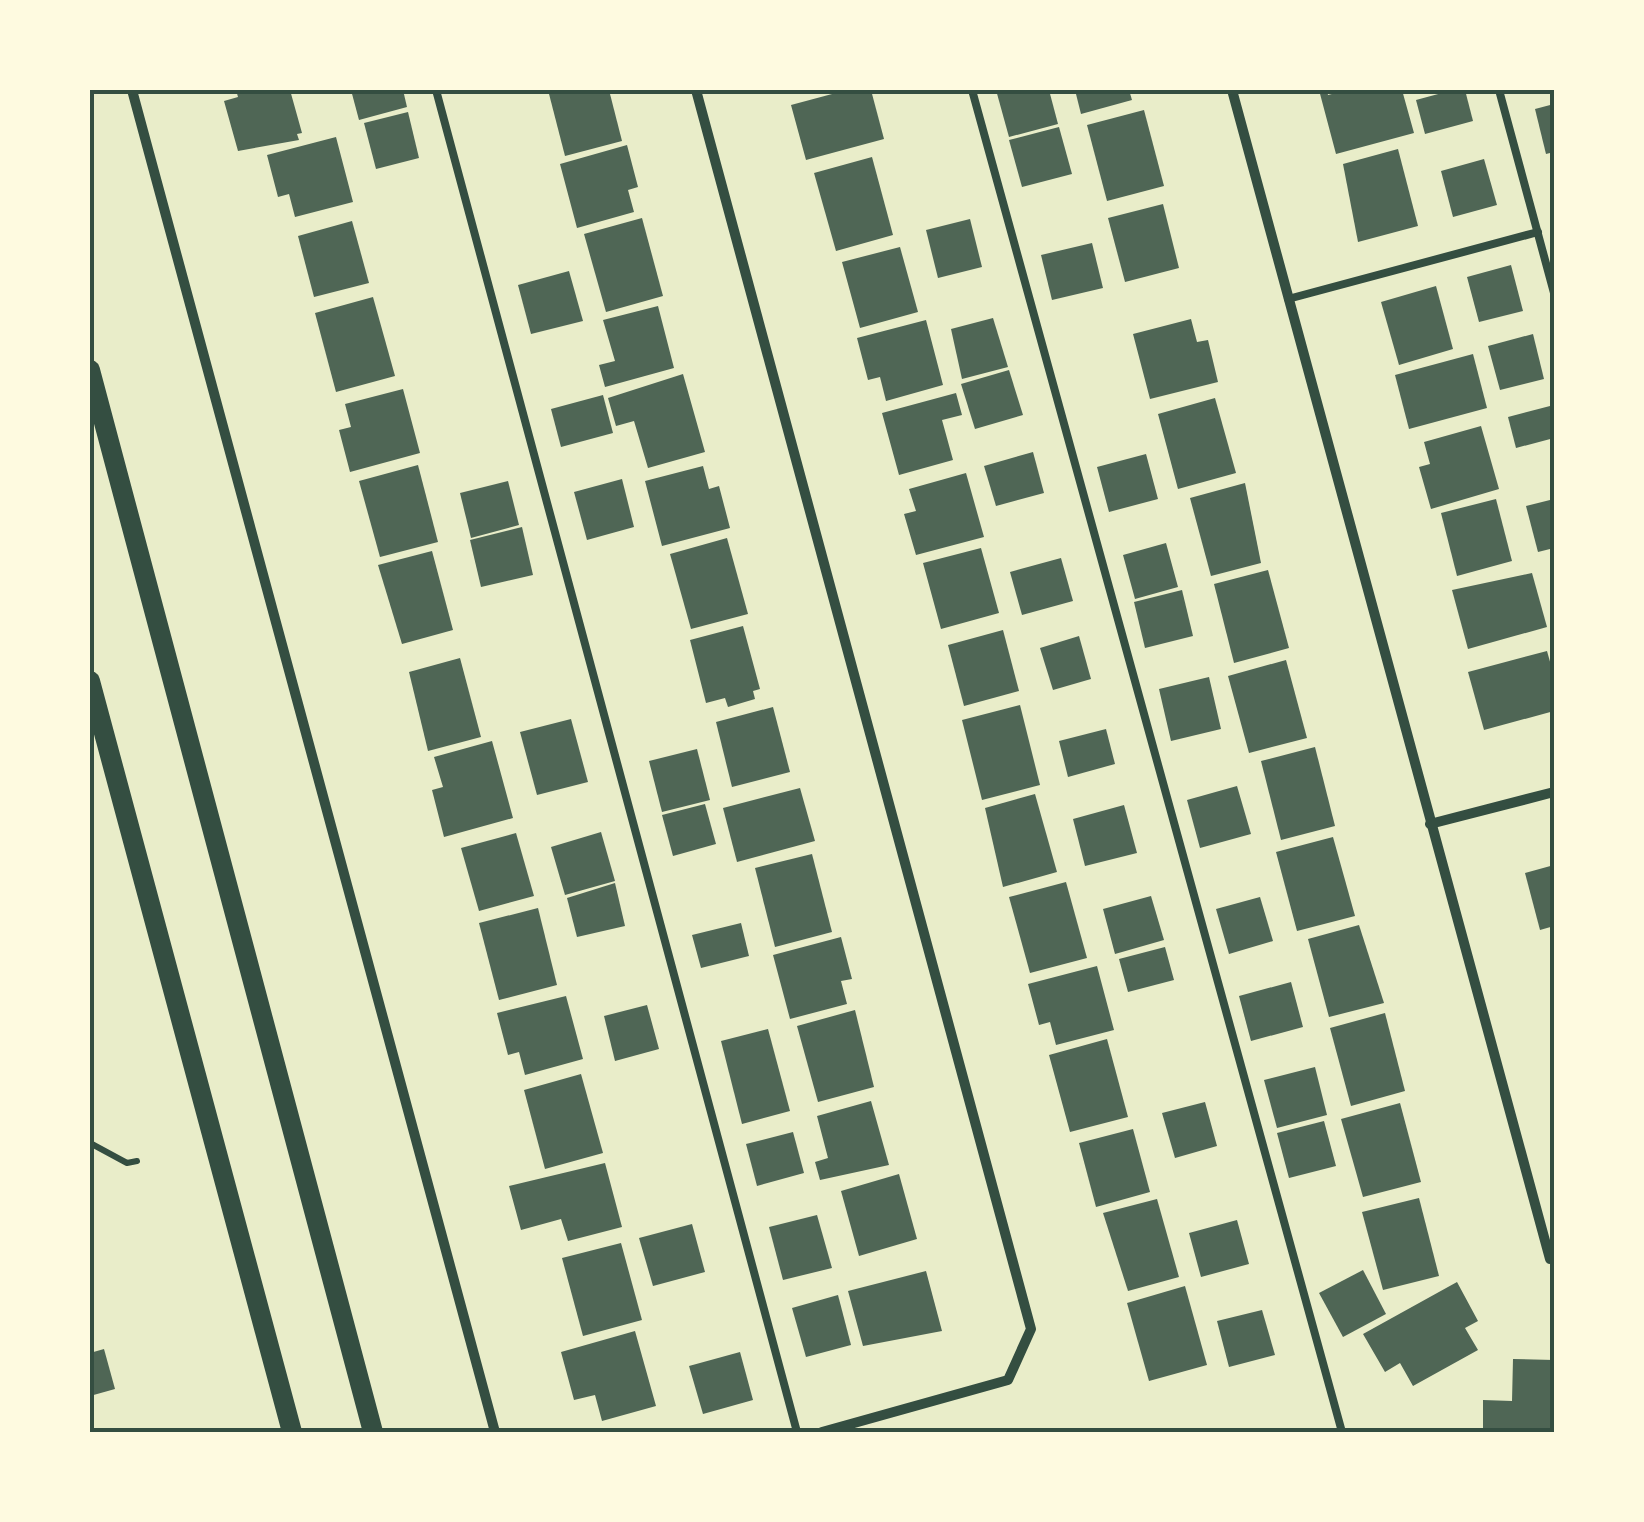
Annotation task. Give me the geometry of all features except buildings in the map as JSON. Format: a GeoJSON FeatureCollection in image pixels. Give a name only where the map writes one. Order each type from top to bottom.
{"type":"FeatureCollection","features":[{"type":"Feature","properties":{"kind":"main road"},"geometry":{"type":"LineString","coordinates":[[90,370],[373,1432]]}},
{"type":"Feature","properties":{"kind":"main road"},"geometry":{"type":"LineString","coordinates":[[90,681],[292,1432]]}},
{"type":"Feature","properties":{"kind":"street"},"geometry":{"type":"LineString","coordinates":[[132,90],[495,1432]]}},
{"type":"Feature","properties":{"kind":"street"},"geometry":{"type":"LineString","coordinates":[[696,90],[1032,1329],[1008,1380],[822,1432]]}},
{"type":"Feature","properties":{"kind":"street"},"geometry":{"type":"LineString","coordinates":[[1232,90],[1430,824],[1550,1259],[1554,1259]]}},
{"type":"Feature","properties":{"kind":"street"},"geometry":{"type":"LineString","coordinates":[[1430,824],[1554,792]]}},
{"type":"Feature","properties":{"kind":"lane"},"geometry":{"type":"LineString","coordinates":[[436,90],[797,1432]]}},
{"type":"Feature","properties":{"kind":"lane"},"geometry":{"type":"LineString","coordinates":[[972,90],[1342,1432]]}},
{"type":"Feature","properties":{"kind":"lane"},"geometry":{"type":"LineString","coordinates":[[1500,90],[1554,293]]}},
{"type":"Feature","properties":{"kind":"lane"},"geometry":{"type":"LineString","coordinates":[[1288,299],[1538,232]]}},
{"type":"Feature","properties":{"kind":"path"},"geometry":{"type":"LineString","coordinates":[[90,1143],[126,1163],[137,1161]]}}]}
